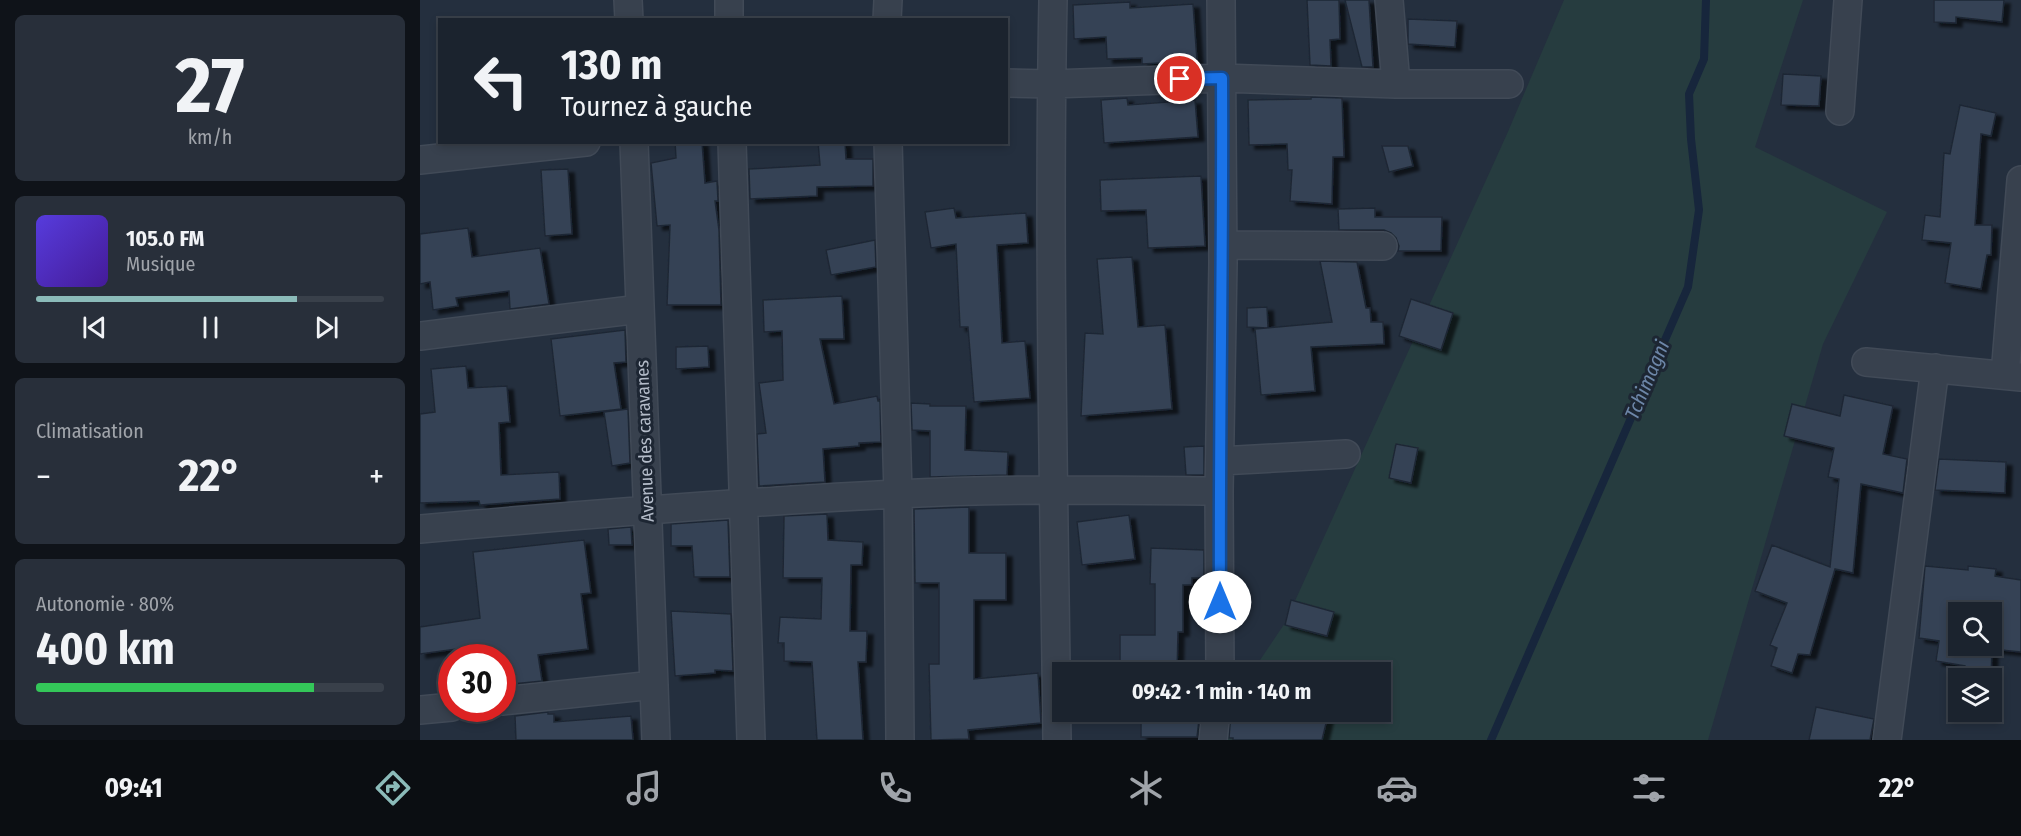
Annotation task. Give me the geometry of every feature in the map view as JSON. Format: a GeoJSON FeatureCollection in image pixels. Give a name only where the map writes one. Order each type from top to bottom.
{"type":"FeatureCollection","features":[{"type":"Feature","properties":{"kind":"street"},"geometry":{"type":"LineString","coordinates":[[628,0],[629,18]]}},
{"type":"Feature","properties":{"kind":"street"},"geometry":{"type":"LineString","coordinates":[[729,0],[729,18]]}},
{"type":"Feature","properties":{"kind":"street"},"geometry":{"type":"LineString","coordinates":[[887,18],[888,0]]}},
{"type":"Feature","properties":{"kind":"street"},"geometry":{"type":"LineString","coordinates":[[1053,0],[1057,740]]}},
{"type":"Feature","properties":{"kind":"street"},"geometry":{"type":"LineString","coordinates":[[1220,662],[1219,491],[1223,245],[1221,0]]}},
{"type":"Feature","properties":{"kind":"street"},"geometry":{"type":"LineString","coordinates":[[1389,0],[1396,84]]}},
{"type":"Feature","properties":{"kind":"street"},"geometry":{"type":"LineString","coordinates":[[1840,111],[1848,0]]}},
{"type":"Feature","properties":{"kind":"street"},"geometry":{"type":"LineString","coordinates":[[1008,82],[1052,84],[1222,78],[1396,84],[1509,84]]}},
{"type":"Feature","properties":{"kind":"street"},"geometry":{"type":"LineString","coordinates":[[420,160],[568,144]]}},
{"type":"Feature","properties":{"kind":"street","name":"Avenue des caravanes"},"geometry":{"type":"LineString","coordinates":[[634,144],[656,740]]}},
{"type":"Feature","properties":{"kind":"street"},"geometry":{"type":"LineString","coordinates":[[732,144],[751,740]]}},
{"type":"Feature","properties":{"kind":"street"},"geometry":{"type":"LineString","coordinates":[[888,144],[898,494],[900,740]]}},
{"type":"Feature","properties":{"kind":"street"},"geometry":{"type":"LineString","coordinates":[[1866,362],[2013,376],[2021,180]]}},
{"type":"Feature","properties":{"kind":"street"},"geometry":{"type":"LineString","coordinates":[[1223,245],[1383,246]]}},
{"type":"Feature","properties":{"kind":"street"},"geometry":{"type":"LineString","coordinates":[[420,336],[640,309]]}},
{"type":"Feature","properties":{"kind":"street"},"geometry":{"type":"LineString","coordinates":[[1887,740],[1935,368]]}},
{"type":"Feature","properties":{"kind":"street"},"geometry":{"type":"LineString","coordinates":[[1220,461],[1346,454]]}},
{"type":"Feature","properties":{"kind":"street"},"geometry":{"type":"LineString","coordinates":[[420,529],[647,509],[898,494],[1054,490],[1219,491]]}},
{"type":"Feature","properties":{"kind":"street"},"geometry":{"type":"LineString","coordinates":[[516,700],[654,685]]}},
{"type":"Feature","properties":{"kind":"street"},"geometry":{"type":"LineString","coordinates":[[420,710],[438,708]]}},
{"type":"Feature","properties":{"kind":"street"},"geometry":{"type":"LineString","coordinates":[[1213,740],[1215,722]]}},
{"type":"Feature","properties":{"kind":"green space"},"geometry":{"type":"Polygon","coordinates":[[[1564,0],[1803,0],[1755,147],[1887,212],[1823,344],[1708,740],[1206,740],[1218,722],[1391,722],[1391,662],[1259,662],[1285,623],[1507,134],[1564,0]]]}},
{"type":"Feature","properties":{"kind":"building"},"geometry":{"type":"Polygon","coordinates":[[[1307,0],[1339,0],[1340,39],[1330,40],[1331,66],[1310,65],[1307,0]]]}},
{"type":"Feature","properties":{"kind":"building"},"geometry":{"type":"Polygon","coordinates":[[[1345,0],[1369,0],[1373,67],[1362,67],[1345,0]]]}},
{"type":"Feature","properties":{"kind":"building"},"geometry":{"type":"Polygon","coordinates":[[[1934,0],[2004,0],[2002,22],[1956,17],[1956,23],[1934,22],[1934,0]]]}},
{"type":"Feature","properties":{"kind":"building"},"geometry":{"type":"Polygon","coordinates":[[[1130,2],[1130,8],[1193,4],[1197,61],[1142,64],[1142,58],[1107,59],[1106,37],[1074,39],[1073,5],[1130,2]]]}},
{"type":"Feature","properties":{"kind":"building"},"geometry":{"type":"Polygon","coordinates":[[[1408,19],[1457,21],[1455,47],[1408,44],[1408,19]]]}},
{"type":"Feature","properties":{"kind":"building"},"geometry":{"type":"Polygon","coordinates":[[[1783,74],[1821,76],[1819,106],[1781,105],[1783,74]]]}},
{"type":"Feature","properties":{"kind":"building"},"geometry":{"type":"Polygon","coordinates":[[[1311,97],[1342,98],[1344,157],[1333,157],[1332,204],[1290,201],[1292,170],[1288,170],[1287,144],[1249,145],[1248,100],[1311,99],[1311,97]]]}},
{"type":"Feature","properties":{"kind":"building"},"geometry":{"type":"Polygon","coordinates":[[[1127,98],[1128,105],[1195,100],[1198,137],[1104,143],[1101,100],[1127,98]]]}},
{"type":"Feature","properties":{"kind":"building"},"geometry":{"type":"Polygon","coordinates":[[[1960,105],[1996,113],[1991,136],[1981,134],[1975,225],[1992,225],[1991,255],[1987,255],[1981,289],[1945,283],[1951,243],[1922,240],[1925,215],[1940,217],[1944,153],[1950,154],[1960,105]]]}},
{"type":"Feature","properties":{"kind":"building"},"geometry":{"type":"Polygon","coordinates":[[[675,144],[702,144],[705,183],[717,181],[718,201],[715,201],[719,230],[721,305],[667,305],[670,225],[657,226],[651,163],[676,158],[675,144]]]}},
{"type":"Feature","properties":{"kind":"building"},"geometry":{"type":"Polygon","coordinates":[[[818,144],[845,144],[846,159],[873,159],[873,186],[817,187],[817,196],[750,199],[749,169],[820,165],[818,144]]]}},
{"type":"Feature","properties":{"kind":"building"},"geometry":{"type":"Polygon","coordinates":[[[1382,146],[1408,146],[1413,166],[1389,172],[1382,146]]]}},
{"type":"Feature","properties":{"kind":"building"},"geometry":{"type":"Polygon","coordinates":[[[568,169],[572,234],[545,236],[541,170],[568,169]]]}},
{"type":"Feature","properties":{"kind":"building"},"geometry":{"type":"Polygon","coordinates":[[[1201,176],[1205,246],[1148,248],[1146,210],[1101,211],[1100,180],[1201,176]]]}},
{"type":"Feature","properties":{"kind":"building"},"geometry":{"type":"Polygon","coordinates":[[[954,208],[956,218],[1026,213],[1028,243],[997,245],[1002,343],[1025,341],[1030,398],[974,402],[968,327],[960,327],[956,244],[931,248],[925,212],[954,208]]]}},
{"type":"Feature","properties":{"kind":"building"},"geometry":{"type":"Polygon","coordinates":[[[1375,208],[1375,217],[1442,217],[1441,251],[1398,251],[1396,238],[1384,230],[1339,230],[1338,209],[1375,208]]]}},
{"type":"Feature","properties":{"kind":"building"},"geometry":{"type":"Polygon","coordinates":[[[468,228],[472,257],[540,248],[549,304],[510,309],[509,291],[456,298],[458,306],[433,310],[430,282],[420,284],[420,234],[468,228]]]}},
{"type":"Feature","properties":{"kind":"building"},"geometry":{"type":"Polygon","coordinates":[[[875,240],[876,267],[831,275],[826,250],[875,240]]]}},
{"type":"Feature","properties":{"kind":"building"},"geometry":{"type":"Polygon","coordinates":[[[1132,257],[1138,327],[1165,325],[1172,409],[1081,416],[1085,333],[1103,334],[1097,259],[1132,257]]]}},
{"type":"Feature","properties":{"kind":"building"},"geometry":{"type":"Polygon","coordinates":[[[1320,261],[1357,262],[1366,308],[1370,308],[1371,322],[1383,322],[1384,344],[1311,347],[1315,391],[1261,395],[1255,329],[1332,322],[1320,261]]]}},
{"type":"Feature","properties":{"kind":"building"},"geometry":{"type":"Polygon","coordinates":[[[842,296],[844,339],[820,339],[834,404],[877,396],[880,401],[881,442],[823,449],[825,482],[759,486],[757,434],[766,433],[759,383],[783,380],[782,331],[764,332],[763,300],[842,296]]]}},
{"type":"Feature","properties":{"kind":"building"},"geometry":{"type":"Polygon","coordinates":[[[1411,299],[1453,313],[1441,350],[1399,336],[1411,299]]]}},
{"type":"Feature","properties":{"kind":"building"},"geometry":{"type":"Polygon","coordinates":[[[1267,307],[1268,328],[1247,327],[1247,308],[1267,307]]]}},
{"type":"Feature","properties":{"kind":"building"},"geometry":{"type":"Polygon","coordinates":[[[625,330],[626,362],[614,363],[621,409],[560,416],[551,339],[625,330]]]}},
{"type":"Feature","properties":{"kind":"building"},"geometry":{"type":"Polygon","coordinates":[[[708,346],[709,367],[676,369],[676,347],[708,346]]]}},
{"type":"Feature","properties":{"kind":"building"},"geometry":{"type":"Polygon","coordinates":[[[466,366],[468,388],[507,386],[510,422],[499,423],[501,475],[559,472],[560,499],[480,505],[479,501],[420,503],[420,414],[435,412],[431,369],[466,366]]]}},
{"type":"Feature","properties":{"kind":"building"},"geometry":{"type":"Polygon","coordinates":[[[1844,395],[1893,406],[1883,454],[1907,459],[1903,493],[1861,484],[1853,573],[1835,569],[1810,655],[1798,654],[1792,673],[1771,666],[1777,648],[1770,645],[1787,603],[1755,591],[1772,545],[1830,567],[1839,479],[1828,477],[1834,448],[1784,436],[1792,404],[1840,416],[1844,395]]]}},
{"type":"Feature","properties":{"kind":"building"},"geometry":{"type":"Polygon","coordinates":[[[911,403],[930,404],[930,406],[966,406],[965,450],[1008,452],[1007,475],[930,477],[930,431],[912,430],[911,403]]]}},
{"type":"Feature","properties":{"kind":"building"},"geometry":{"type":"Polygon","coordinates":[[[628,409],[630,463],[612,466],[604,412],[628,409]]]}},
{"type":"Feature","properties":{"kind":"building"},"geometry":{"type":"Polygon","coordinates":[[[1396,444],[1418,448],[1411,483],[1389,478],[1396,444]]]}},
{"type":"Feature","properties":{"kind":"building"},"geometry":{"type":"Polygon","coordinates":[[[1204,446],[1204,475],[1186,475],[1184,447],[1204,446]]]}},
{"type":"Feature","properties":{"kind":"building"},"geometry":{"type":"Polygon","coordinates":[[[1939,459],[2006,462],[2005,493],[1935,490],[1939,459]]]}},
{"type":"Feature","properties":{"kind":"building"},"geometry":{"type":"Polygon","coordinates":[[[969,507],[969,553],[1006,553],[1006,600],[974,600],[974,679],[1038,673],[1041,723],[968,730],[969,739],[931,740],[929,664],[939,664],[939,583],[915,583],[914,509],[969,507]]]}},
{"type":"Feature","properties":{"kind":"building"},"geometry":{"type":"Polygon","coordinates":[[[827,514],[828,540],[863,542],[862,565],[851,565],[850,631],[867,631],[866,662],[858,662],[863,740],[817,740],[812,662],[784,661],[784,643],[778,643],[780,617],[821,619],[822,578],[783,578],[784,516],[827,514]]]}},
{"type":"Feature","properties":{"kind":"building"},"geometry":{"type":"Polygon","coordinates":[[[1129,515],[1135,559],[1082,565],[1077,522],[1129,515]]]}},
{"type":"Feature","properties":{"kind":"building"},"geometry":{"type":"Polygon","coordinates":[[[728,520],[730,577],[694,577],[692,546],[671,546],[671,524],[728,520]]]}},
{"type":"Feature","properties":{"kind":"building"},"geometry":{"type":"Polygon","coordinates":[[[631,527],[632,545],[609,545],[608,529],[631,527]]]}},
{"type":"Feature","properties":{"kind":"building"},"geometry":{"type":"Polygon","coordinates":[[[584,540],[591,593],[581,594],[588,649],[538,655],[542,681],[516,684],[516,644],[438,644],[438,652],[420,654],[420,627],[480,618],[473,552],[584,540]]]}},
{"type":"Feature","properties":{"kind":"building"},"geometry":{"type":"Polygon","coordinates":[[[1151,548],[1204,550],[1204,578],[1192,578],[1192,585],[1183,585],[1183,632],[1178,632],[1177,662],[1120,662],[1120,635],[1155,635],[1155,584],[1150,584],[1151,548]]]}},
{"type":"Feature","properties":{"kind":"building"},"geometry":{"type":"Polygon","coordinates":[[[1925,566],[1968,570],[1968,566],[1996,569],[1995,576],[2021,580],[2021,652],[2002,650],[2002,602],[1948,602],[1948,656],[1992,656],[1991,668],[1965,668],[1965,666],[1936,661],[1939,641],[1919,638],[1925,566]]]}},
{"type":"Feature","properties":{"kind":"building"},"geometry":{"type":"Polygon","coordinates":[[[1291,600],[1334,612],[1327,636],[1285,625],[1291,600]]]}},
{"type":"Feature","properties":{"kind":"building"},"geometry":{"type":"Polygon","coordinates":[[[671,611],[731,614],[733,671],[715,670],[715,673],[675,676],[671,611]]]}},
{"type":"Feature","properties":{"kind":"building"},"geometry":{"type":"Polygon","coordinates":[[[1816,707],[1874,719],[1870,740],[1809,740],[1816,707]]]}},
{"type":"Feature","properties":{"kind":"building"},"geometry":{"type":"Polygon","coordinates":[[[548,712],[548,714],[554,714],[554,722],[631,716],[633,740],[516,740],[516,716],[548,712]]]}},
{"type":"Feature","properties":{"kind":"building"},"geometry":{"type":"Polygon","coordinates":[[[1141,722],[1199,722],[1197,737],[1141,737],[1141,722]]]}},
{"type":"Feature","properties":{"kind":"building"},"geometry":{"type":"Polygon","coordinates":[[[1230,722],[1326,722],[1322,740],[1233,740],[1229,738],[1230,722]]]}},
{"type":"Feature","properties":{"kind":"waterway","name":"Tchimagni"},"geometry":{"type":"LineString","coordinates":[[1491,740],[1688,287],[1699,210],[1691,139],[1689,94],[1704,59],[1706,0]]}},
{"type":"Feature","properties":{"kind":"route"},"geometry":{"type":"LineString","coordinates":[[1180,79],[1222,78],[1220,602]]}}]}
